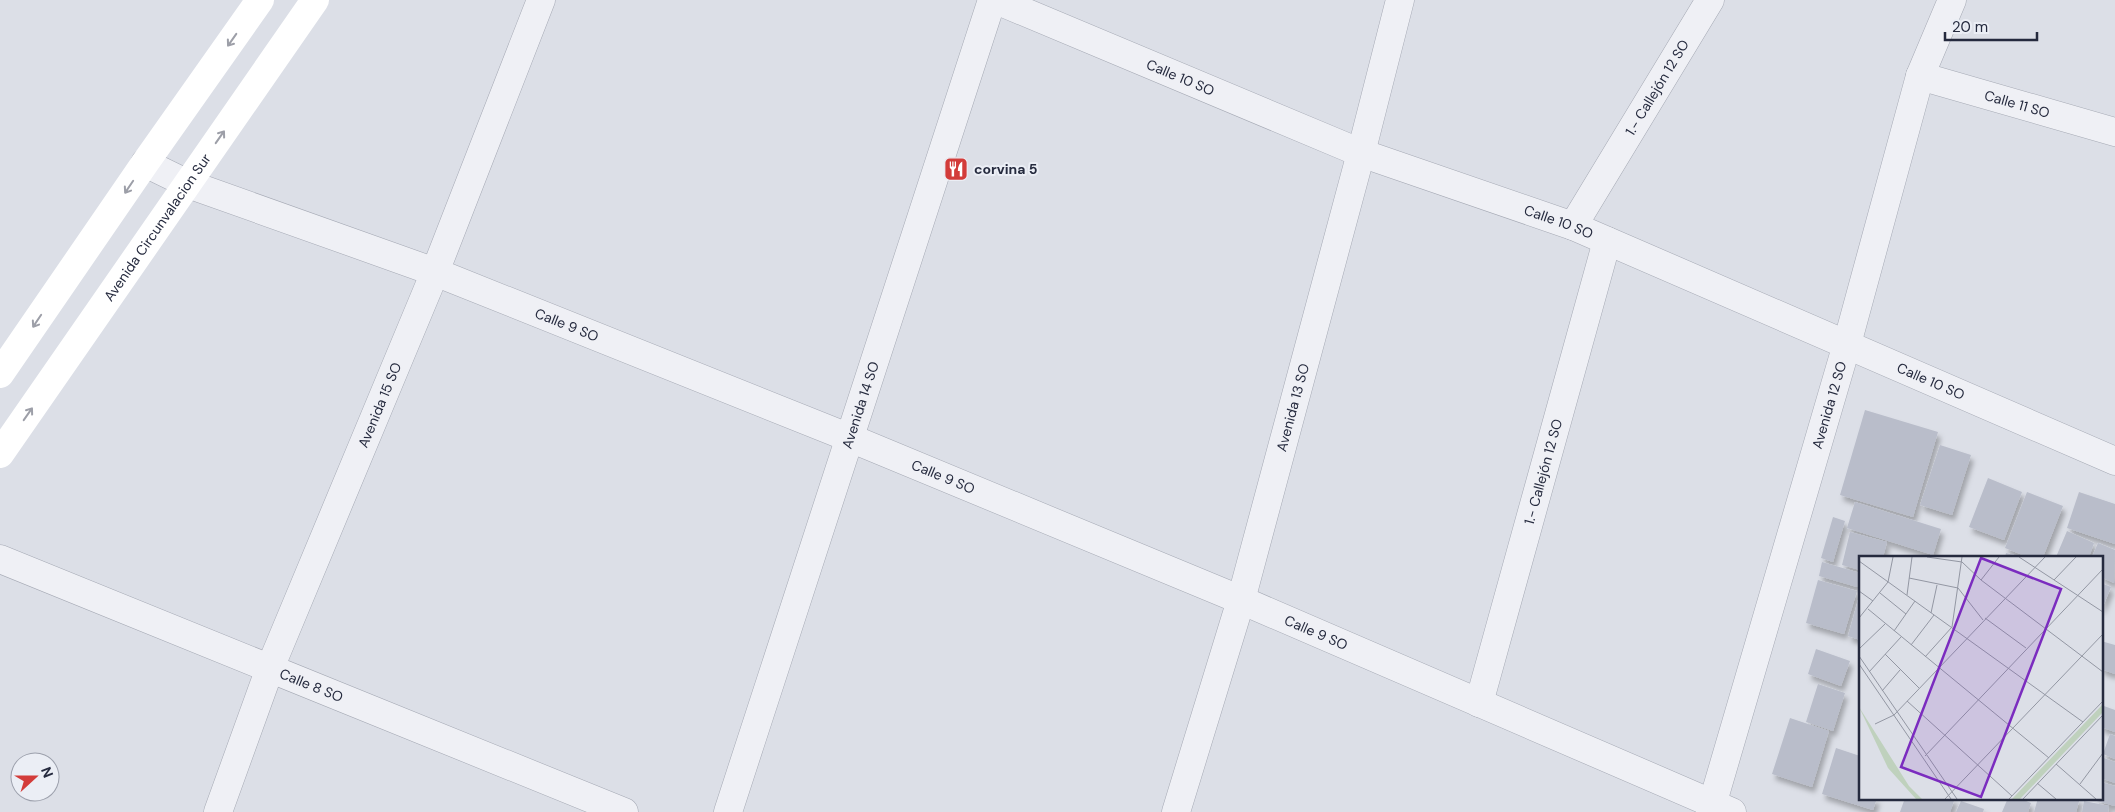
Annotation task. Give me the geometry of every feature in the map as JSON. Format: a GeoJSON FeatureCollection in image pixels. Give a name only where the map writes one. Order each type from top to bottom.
{"type":"FeatureCollection","features":[{"type":"Feature","properties":{"kind":"main road"},"geometry":{"type":"LineString","coordinates":[[0,374],[260,0]]}},
{"type":"Feature","properties":{"kind":"main road","name":"Avenida Circunvalacion Sur"},"geometry":{"type":"LineString","coordinates":[[0,454],[315,0]]}},
{"type":"Feature","properties":{"kind":"street","name":"Avenida 15 SO"},"geometry":{"type":"LineString","coordinates":[[218,812],[270,668],[435,272],[541,0]]}},
{"type":"Feature","properties":{"kind":"street","name":"Calle 10 SO"},"geometry":{"type":"LineString","coordinates":[[994,0],[1361,153],[1572,226],[2115,461]]}},
{"type":"Feature","properties":{"kind":"street","name":"Avenida 14 SO"},"geometry":{"type":"LineString","coordinates":[[728,812],[994,0]]}},
{"type":"Feature","properties":{"kind":"street","name":"Avenida 13 SO"},"geometry":{"type":"LineString","coordinates":[[1176,812],[1241,600],[1400,0]]}},
{"type":"Feature","properties":{"kind":"street","name":"1.- Callejón 12 SO"},"geometry":{"type":"LineString","coordinates":[[1572,226],[1710,0]]}},
{"type":"Feature","properties":{"kind":"street","name":"Avenida 12 SO"},"geometry":{"type":"LineString","coordinates":[[1718,809],[1920,76],[1952,0]]}},
{"type":"Feature","properties":{"kind":"street","name":"Calle 11 SO"},"geometry":{"type":"LineString","coordinates":[[1920,76],[2115,132]]}},
{"type":"Feature","properties":{"kind":"street","name":"Calle 9 SO"},"geometry":{"type":"LineString","coordinates":[[145,164],[188,184],[435,272],[850,438],[1241,600],[1718,809]]}},
{"type":"Feature","properties":{"kind":"street","name":"1.- Callejón 12 SO"},"geometry":{"type":"LineString","coordinates":[[1479,703],[1607,241]]}},
{"type":"Feature","properties":{"kind":"street","name":"Calle 8 SO"},"geometry":{"type":"LineString","coordinates":[[0,559],[624,812]]}},
{"type":"Feature","properties":{"kind":"building"},"geometry":{"type":"Polygon","coordinates":[[[1865,410],[1938,432],[1913,517],[1840,495],[1865,410]]]}},
{"type":"Feature","properties":{"kind":"building"},"geometry":{"type":"Polygon","coordinates":[[[1940,445],[1971,455],[1952,515],[1920,505],[1940,445]]]}},
{"type":"Feature","properties":{"kind":"building"},"geometry":{"type":"Polygon","coordinates":[[[1988,478],[2022,492],[2004,540],[1969,527],[1988,478]]]}},
{"type":"Feature","properties":{"kind":"building"},"geometry":{"type":"Polygon","coordinates":[[[2027,492],[2063,506],[2043,556],[2025,556],[2005,548],[2027,492]]]}},
{"type":"Feature","properties":{"kind":"building"},"geometry":{"type":"Polygon","coordinates":[[[2079,492],[2115,504],[2115,544],[2067,528],[2079,492]]]}},
{"type":"Feature","properties":{"kind":"building"},"geometry":{"type":"Polygon","coordinates":[[[1855,502],[1941,529],[1933,555],[1847,528],[1855,502]]]}},
{"type":"Feature","properties":{"kind":"building"},"geometry":{"type":"Polygon","coordinates":[[[1833,517],[1845,521],[1833,562],[1821,558],[1833,517]]]}},
{"type":"Feature","properties":{"kind":"building"},"geometry":{"type":"Polygon","coordinates":[[[2067,531],[2094,543],[2089,556],[2056,556],[2067,531]]]}},
{"type":"Feature","properties":{"kind":"building"},"geometry":{"type":"Polygon","coordinates":[[[1850,532],[1887,542],[1883,556],[1859,556],[1859,570],[1842,565],[1850,532]]]}},
{"type":"Feature","properties":{"kind":"building"},"geometry":{"type":"Polygon","coordinates":[[[2098,543],[2115,550],[2114,583],[2102,577],[2102,556],[2092,556],[2098,543]]]}},
{"type":"Feature","properties":{"kind":"building"},"geometry":{"type":"Polygon","coordinates":[[[2006,553],[2018,556],[2005,556],[2006,553]]]}},
{"type":"Feature","properties":{"kind":"building"},"geometry":{"type":"Polygon","coordinates":[[[1822,562],[1859,573],[1857,587],[1819,576],[1822,562]]]}},
{"type":"Feature","properties":{"kind":"building"},"geometry":{"type":"Polygon","coordinates":[[[1818,580],[1857,591],[1844,634],[1806,623],[1818,580]]]}},
{"type":"Feature","properties":{"kind":"building"},"geometry":{"type":"Polygon","coordinates":[[[2102,583],[2111,587],[2102,609],[2102,583]]]}},
{"type":"Feature","properties":{"kind":"building"},"geometry":{"type":"Polygon","coordinates":[[[1859,597],[1859,640],[1848,636],[1859,597]]]}},
{"type":"Feature","properties":{"kind":"building"},"geometry":{"type":"Polygon","coordinates":[[[2102,641],[2115,645],[2115,674],[2102,669],[2102,641]]]}},
{"type":"Feature","properties":{"kind":"building"},"geometry":{"type":"Polygon","coordinates":[[[1816,649],[1850,661],[1841,686],[1808,674],[1816,649]]]}},
{"type":"Feature","properties":{"kind":"building"},"geometry":{"type":"Polygon","coordinates":[[[1818,684],[1845,693],[1833,731],[1806,722],[1818,684]]]}},
{"type":"Feature","properties":{"kind":"building"},"geometry":{"type":"Polygon","coordinates":[[[2102,705],[2115,710],[2115,732],[2102,727],[2102,705]]]}},
{"type":"Feature","properties":{"kind":"building"},"geometry":{"type":"Polygon","coordinates":[[[1790,718],[1829,731],[1812,787],[1772,774],[1790,718]]]}},
{"type":"Feature","properties":{"kind":"building"},"geometry":{"type":"Polygon","coordinates":[[[2110,734],[2115,736],[2115,759],[2103,754],[2110,734]]]}},
{"type":"Feature","properties":{"kind":"building"},"geometry":{"type":"Polygon","coordinates":[[[1836,748],[1859,756],[1859,800],[1876,800],[1873,810],[1822,794],[1836,748]]]}},
{"type":"Feature","properties":{"kind":"building"},"geometry":{"type":"Polygon","coordinates":[[[2102,757],[2115,762],[2115,783],[2102,778],[2102,757]]]}},
{"type":"Feature","properties":{"kind":"building"},"geometry":{"type":"Polygon","coordinates":[[[2102,782],[2115,786],[2115,806],[2093,800],[2102,800],[2102,782]]]}},
{"type":"Feature","properties":{"kind":"building"},"geometry":{"type":"Polygon","coordinates":[[[1904,800],[1954,800],[1950,812],[1900,812],[1904,800]]]}},
{"type":"Feature","properties":{"kind":"building"},"geometry":{"type":"Polygon","coordinates":[[[2007,800],[2024,800],[2031,803],[2028,812],[2002,812],[2007,800]]]}},
{"type":"Feature","properties":{"kind":"building"},"geometry":{"type":"Polygon","coordinates":[[[2037,800],[2079,800],[2076,812],[2034,812],[2037,800]]]}},
{"type":"Feature","properties":{"kind":"building"},"geometry":{"type":"Polygon","coordinates":[[[1961,801],[1984,809],[1983,812],[1956,812],[1961,801]]]}},
{"type":"Feature","properties":{"kind":"building"},"geometry":{"type":"Polygon","coordinates":[[[2084,801],[2109,806],[2108,812],[2082,812],[2084,801]]]}},
{"type":"Feature","properties":{"kind":"place","name":"corvina 5"},"geometry":{"type":"Point","coordinates":[956,169]}}]}
